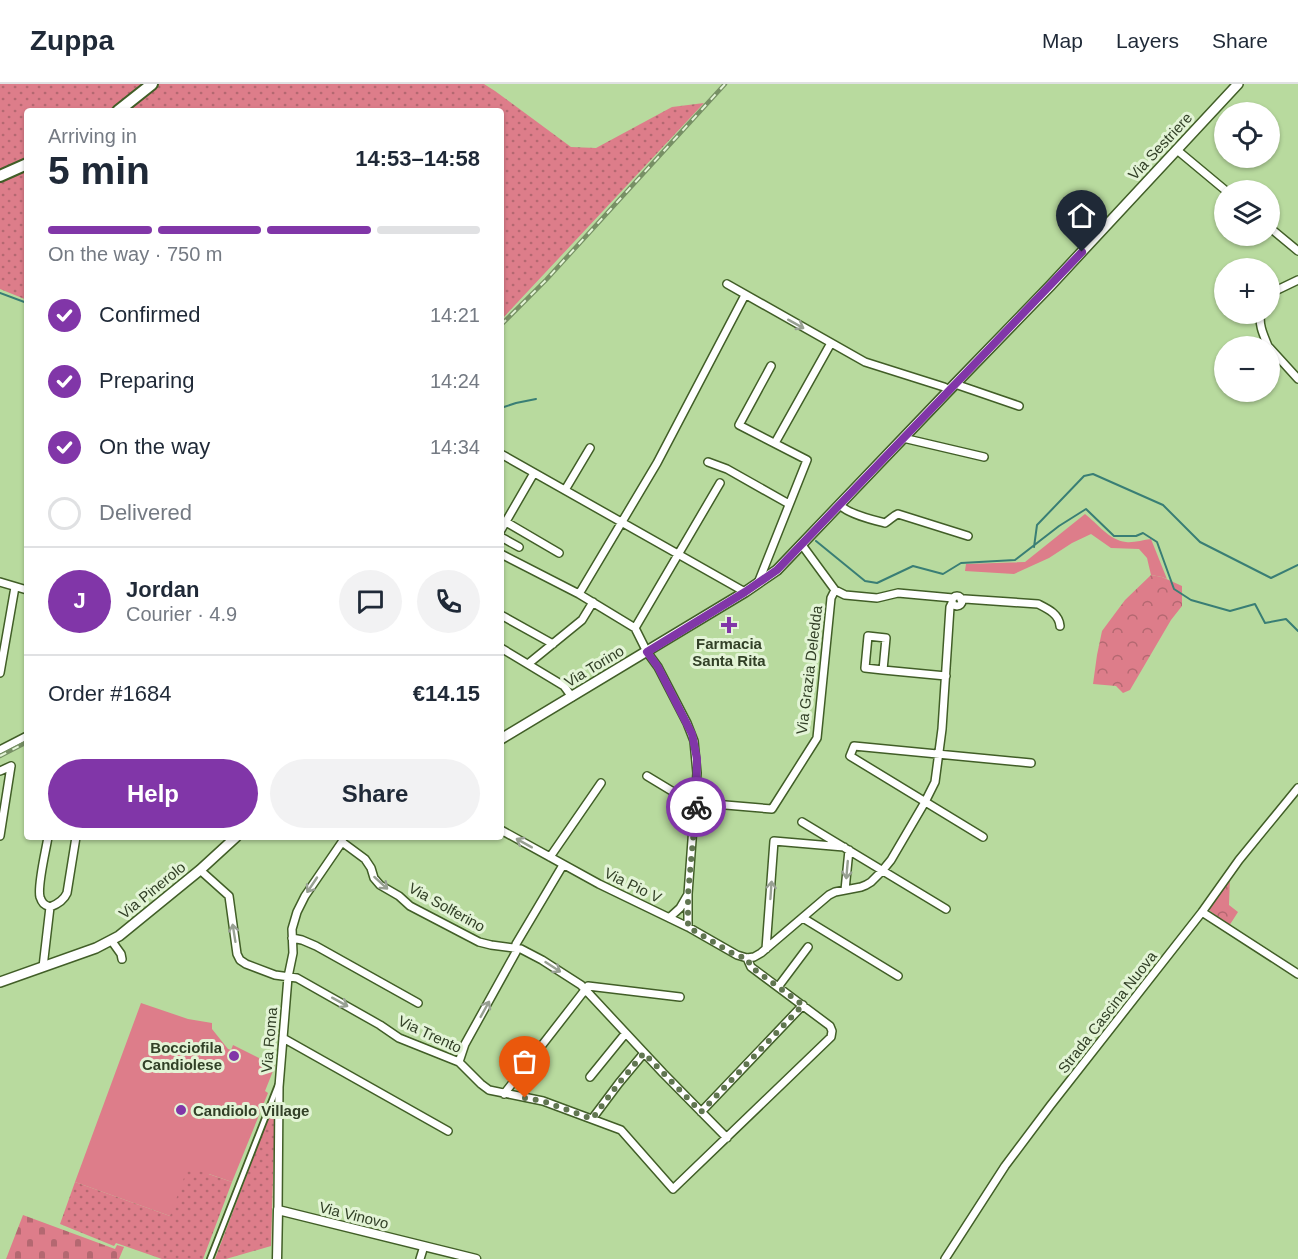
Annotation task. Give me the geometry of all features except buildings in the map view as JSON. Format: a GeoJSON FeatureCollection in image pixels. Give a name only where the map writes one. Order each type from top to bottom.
{"type":"FeatureCollection","features":[{"type":"Feature","properties":{"kind":"main road"},"geometry":{"type":"LineString","coordinates":[[122,108],[152,84]]}},
{"type":"Feature","properties":{"kind":"main road","name":"Via Sestriere"},"geometry":{"type":"LineString","coordinates":[[952,387],[1050,286],[1238,84]]}},
{"type":"Feature","properties":{"kind":"main road"},"geometry":{"type":"LineString","coordinates":[[0,176],[24,165]]}},
{"type":"Feature","properties":{"kind":"main road","name":"Via Torino"},"geometry":{"type":"LineString","coordinates":[[504,737],[745,592],[777,570],[952,387]]}},
{"type":"Feature","properties":{"kind":"main road","name":"Via Pinerolo"},"geometry":{"type":"LineString","coordinates":[[2,978],[43,967],[96,948],[111,940],[200,870],[233,840]]}},
{"type":"Feature","properties":{"kind":"street"},"geometry":{"type":"LineString","coordinates":[[1177,150],[1214,181]]}},
{"type":"Feature","properties":{"kind":"street"},"geometry":{"type":"LineString","coordinates":[[1280,236],[1298,251]]}},
{"type":"Feature","properties":{"kind":"street"},"geometry":{"type":"LineString","coordinates":[[1280,289],[1298,280]]}},
{"type":"Feature","properties":{"kind":"street"},"geometry":{"type":"LineString","coordinates":[[727,284],[873,365],[1018,406]]}},
{"type":"Feature","properties":{"kind":"street"},"geometry":{"type":"LineString","coordinates":[[579,594],[657,463],[745,295]]}},
{"type":"Feature","properties":{"kind":"street"},"geometry":{"type":"LineString","coordinates":[[775,443],[831,343]]}},
{"type":"Feature","properties":{"kind":"street"},"geometry":{"type":"LineString","coordinates":[[1280,359],[1298,379]]}},
{"type":"Feature","properties":{"kind":"street"},"geometry":{"type":"LineString","coordinates":[[758,584],[807,460],[739,425],[771,366]]}},
{"type":"Feature","properties":{"kind":"street"},"geometry":{"type":"LineString","coordinates":[[903,438],[984,457]]}},
{"type":"Feature","properties":{"kind":"street"},"geometry":{"type":"LineString","coordinates":[[565,490],[590,448]]}},
{"type":"Feature","properties":{"kind":"street"},"geometry":{"type":"LineString","coordinates":[[504,456],[745,592]]}},
{"type":"Feature","properties":{"kind":"street"},"geometry":{"type":"LineString","coordinates":[[708,462],[727,469],[789,504]]}},
{"type":"Feature","properties":{"kind":"street"},"geometry":{"type":"LineString","coordinates":[[504,525],[534,473]]}},
{"type":"Feature","properties":{"kind":"street"},"geometry":{"type":"LineString","coordinates":[[635,628],[720,483]]}},
{"type":"Feature","properties":{"kind":"street"},"geometry":{"type":"LineString","coordinates":[[840,505],[848,511],[885,523],[893,515],[898,514],[969,536]]}},
{"type":"Feature","properties":{"kind":"street"},"geometry":{"type":"LineString","coordinates":[[506,522],[559,553]]}},
{"type":"Feature","properties":{"kind":"street"},"geometry":{"type":"LineString","coordinates":[[504,539],[519,547]]}},
{"type":"Feature","properties":{"kind":"street","name":"Via Grazia Deledda"},"geometry":{"type":"LineString","coordinates":[[647,776],[690,802],[772,809],[817,738],[831,598],[835,590],[802,545]]}},
{"type":"Feature","properties":{"kind":"street"},"geometry":{"type":"LineString","coordinates":[[504,556],[579,594],[635,628],[692,734],[697,759],[688,927]]}},
{"type":"Feature","properties":{"kind":"street"},"geometry":{"type":"LineString","coordinates":[[0,582],[24,589]]}},
{"type":"Feature","properties":{"kind":"street"},"geometry":{"type":"LineString","coordinates":[[0,673],[15,587]]}},
{"type":"Feature","properties":{"kind":"street"},"geometry":{"type":"LineString","coordinates":[[835,590],[845,595],[877,598],[898,593],[956,602],[965,599],[1038,604],[1056,615],[1060,626]]}},
{"type":"Feature","properties":{"kind":"street"},"geometry":{"type":"LineString","coordinates":[[528,664],[582,620],[593,602]]}},
{"type":"Feature","properties":{"kind":"street"},"geometry":{"type":"LineString","coordinates":[[747,958],[754,957],[766,948],[829,895],[871,882],[891,860],[935,782],[951,617],[956,602]]}},
{"type":"Feature","properties":{"kind":"street"},"geometry":{"type":"LineString","coordinates":[[504,617],[554,644]]}},
{"type":"Feature","properties":{"kind":"street"},"geometry":{"type":"LineString","coordinates":[[883,670],[886,638],[868,636],[865,668],[883,670],[946,676]]}},
{"type":"Feature","properties":{"kind":"street"},"geometry":{"type":"LineString","coordinates":[[504,650],[564,686],[572,697]]}},
{"type":"Feature","properties":{"kind":"street"},"geometry":{"type":"LineString","coordinates":[[0,750],[24,738]]}},
{"type":"Feature","properties":{"kind":"street"},"geometry":{"type":"LineString","coordinates":[[983,837],[850,756],[854,746],[1031,763]]}},
{"type":"Feature","properties":{"kind":"street"},"geometry":{"type":"LineString","coordinates":[[0,771],[11,766],[0,836]]}},
{"type":"Feature","properties":{"kind":"street"},"geometry":{"type":"LineString","coordinates":[[550,857],[601,783]]}},
{"type":"Feature","properties":{"kind":"street","name":"Strada Cascina Nuova"},"geometry":{"type":"LineString","coordinates":[[945,1259],[1005,1166],[1202,912],[1239,860],[1298,788]]}},
{"type":"Feature","properties":{"kind":"street"},"geometry":{"type":"LineString","coordinates":[[802,822],[946,909]]}},
{"type":"Feature","properties":{"kind":"street","name":"Via Pio V"},"geometry":{"type":"LineString","coordinates":[[504,832],[599,884],[688,927],[737,956],[747,958],[751,967],[828,1024],[832,1031],[830,1040],[727,1138]]}},
{"type":"Feature","properties":{"kind":"street"},"geometry":{"type":"LineString","coordinates":[[48,840],[39,891],[43,903],[50,907],[62,900],[67,892],[76,840]]}},
{"type":"Feature","properties":{"kind":"street","name":"Via Roma"},"geometry":{"type":"LineString","coordinates":[[277,1259],[280,1080],[288,977],[293,953],[292,929],[301,904],[341,840]]}},
{"type":"Feature","properties":{"kind":"street","name":"Via Solferino"},"geometry":{"type":"LineString","coordinates":[[343,840],[368,863],[377,882],[410,906],[479,942],[521,949],[586,989],[625,1034],[727,1138]]}},
{"type":"Feature","properties":{"kind":"street"},"geometry":{"type":"LineString","coordinates":[[766,948],[774,841],[846,849]]}},
{"type":"Feature","properties":{"kind":"street"},"geometry":{"type":"LineString","coordinates":[[845,890],[846,849]]}},
{"type":"Feature","properties":{"kind":"street"},"geometry":{"type":"LineString","coordinates":[[459,1062],[465,1044],[516,952],[516,944],[563,865]]}},
{"type":"Feature","properties":{"kind":"street","name":"Via Trento"},"geometry":{"type":"LineString","coordinates":[[200,870],[229,896],[240,960],[275,975],[297,978],[399,1038],[459,1062],[489,1090],[543,1101],[621,1130],[673,1189],[727,1138]]}},
{"type":"Feature","properties":{"kind":"street"},"geometry":{"type":"LineString","coordinates":[[669,918],[680,908],[688,894]]}},
{"type":"Feature","properties":{"kind":"street"},"geometry":{"type":"LineString","coordinates":[[43,967],[50,907]]}},
{"type":"Feature","properties":{"kind":"street"},"geometry":{"type":"LineString","coordinates":[[1202,912],[1298,974]]}},
{"type":"Feature","properties":{"kind":"street"},"geometry":{"type":"LineString","coordinates":[[803,918],[898,976]]}},
{"type":"Feature","properties":{"kind":"street"},"geometry":{"type":"LineString","coordinates":[[292,938],[316,946],[418,1003]]}},
{"type":"Feature","properties":{"kind":"street"},"geometry":{"type":"LineString","coordinates":[[111,940],[122,954],[122,959]]}},
{"type":"Feature","properties":{"kind":"street"},"geometry":{"type":"LineString","coordinates":[[778,987],[808,947]]}},
{"type":"Feature","properties":{"kind":"street"},"geometry":{"type":"LineString","coordinates":[[504,1094],[588,986],[680,997]]}},
{"type":"Feature","properties":{"kind":"street"},"geometry":{"type":"LineString","coordinates":[[701,1112],[803,1005]]}},
{"type":"Feature","properties":{"kind":"street"},"geometry":{"type":"LineString","coordinates":[[590,1077],[625,1034]]}},
{"type":"Feature","properties":{"kind":"street"},"geometry":{"type":"LineString","coordinates":[[283,1038],[448,1131]]}},
{"type":"Feature","properties":{"kind":"street"},"geometry":{"type":"LineString","coordinates":[[592,1119],[644,1053]]}},
{"type":"Feature","properties":{"kind":"street"},"geometry":{"type":"LineString","coordinates":[[210,1259],[280,1080]]}},
{"type":"Feature","properties":{"kind":"street","name":"Via Vinovo"},"geometry":{"type":"LineString","coordinates":[[278,1210],[477,1259]]}},
{"type":"Feature","properties":{"kind":"street"},"geometry":{"type":"LineString","coordinates":[[420,1259],[423,1246]]}},
{"type":"Feature","properties":{"kind":"green space"},"geometry":{"type":"Polygon","coordinates":[[[0,84],[484,84],[571,147],[596,148],[672,107],[704,103],[504,317],[504,108],[24,108],[24,299],[0,289],[0,84]]]}},
{"type":"Feature","properties":{"kind":"green space"},"geometry":{"type":"Polygon","coordinates":[[[1085,514],[1109,535],[1120,541],[1151,539],[1167,579],[1151,575],[1147,558],[1139,549],[1111,548],[1091,534],[1049,558],[1014,574],[965,571],[966,564],[1025,562],[1085,514]]]}},
{"type":"Feature","properties":{"kind":"green space"},"geometry":{"type":"Polygon","coordinates":[[[1151,575],[1182,586],[1182,606],[1171,620],[1130,690],[1123,693],[1116,686],[1093,684],[1102,631],[1125,600],[1151,575]]]}},
{"type":"Feature","properties":{"kind":"green space"},"geometry":{"type":"Polygon","coordinates":[[[1230,876],[1229,905],[1238,912],[1229,926],[1209,910],[1230,876]]]}},
{"type":"Feature","properties":{"kind":"green space","name":"Candiolo Village"},"geometry":{"type":"Polygon","coordinates":[[[141,1003],[188,1019],[212,1023],[212,1029],[228,1049],[231,1050],[233,1045],[275,1066],[265,1091],[268,1093],[232,1182],[209,1174],[170,1216],[75,1182],[141,1003]]]}},
{"type":"Feature","properties":{"kind":"green space"},"geometry":{"type":"Polygon","coordinates":[[[271,1111],[275,1111],[271,1246],[226,1259],[215,1259],[271,1111]]]}},
{"type":"Feature","properties":{"kind":"green space"},"geometry":{"type":"Polygon","coordinates":[[[188,1167],[232,1182],[203,1259],[162,1259],[116,1243],[114,1246],[60,1224],[75,1182],[170,1216],[188,1167]]]}},
{"type":"Feature","properties":{"kind":"green space"},"geometry":{"type":"Polygon","coordinates":[[[23,1215],[115,1249],[117,1245],[124,1247],[119,1259],[6,1259],[23,1215]]]}},
{"type":"Feature","properties":{"kind":"waterway"},"geometry":{"type":"LineString","coordinates":[[0,293],[24,302]]}},
{"type":"Feature","properties":{"kind":"waterway"},"geometry":{"type":"LineString","coordinates":[[504,407],[536,399]]}},
{"type":"Feature","properties":{"kind":"waterway"},"geometry":{"type":"LineString","coordinates":[[1034,547],[1037,525],[1084,476],[1093,474],[1163,505],[1200,542],[1271,578],[1298,565]]}},
{"type":"Feature","properties":{"kind":"waterway"},"geometry":{"type":"LineString","coordinates":[[816,541],[865,581],[877,583],[913,566],[943,574],[961,563],[1015,560],[1059,526],[1086,509],[1114,536],[1136,536],[1143,533],[1157,542],[1174,589],[1191,600],[1230,611],[1255,604],[1265,623],[1286,619],[1298,631]]}},
{"type":"Feature","properties":{"kind":"railway"},"geometry":{"type":"LineString","coordinates":[[504,322],[546,280],[725,84]]}},
{"type":"Feature","properties":{"kind":"railway"},"geometry":{"type":"LineString","coordinates":[[0,756],[24,744]]}},
{"type":"Feature","properties":{"kind":"way so far"},"geometry":{"type":"LineString","coordinates":[[525,1098],[543,1101],[592,1119],[644,1053],[701,1112],[803,1005],[751,967],[747,958],[737,956],[688,927],[688,894],[696,807]]}},
{"type":"Feature","properties":{"kind":"place","name":"Farmacia Santa Rita"},"geometry":{"type":"Point","coordinates":[729,625]}},
{"type":"Feature","properties":{"kind":"place","name":"Bocciofila Candiolese"},"geometry":{"type":"Point","coordinates":[234,1056]}},
{"type":"Feature","properties":{"kind":"place","name":"Candiolo Village"},"geometry":{"type":"Point","coordinates":[181,1110]}},
{"type":"Feature","properties":{"kind":"route"},"geometry":{"type":"LineString","coordinates":[[696,807],[697,759],[692,734],[658,667],[647,652],[777,570],[1082,252]]}}]}
